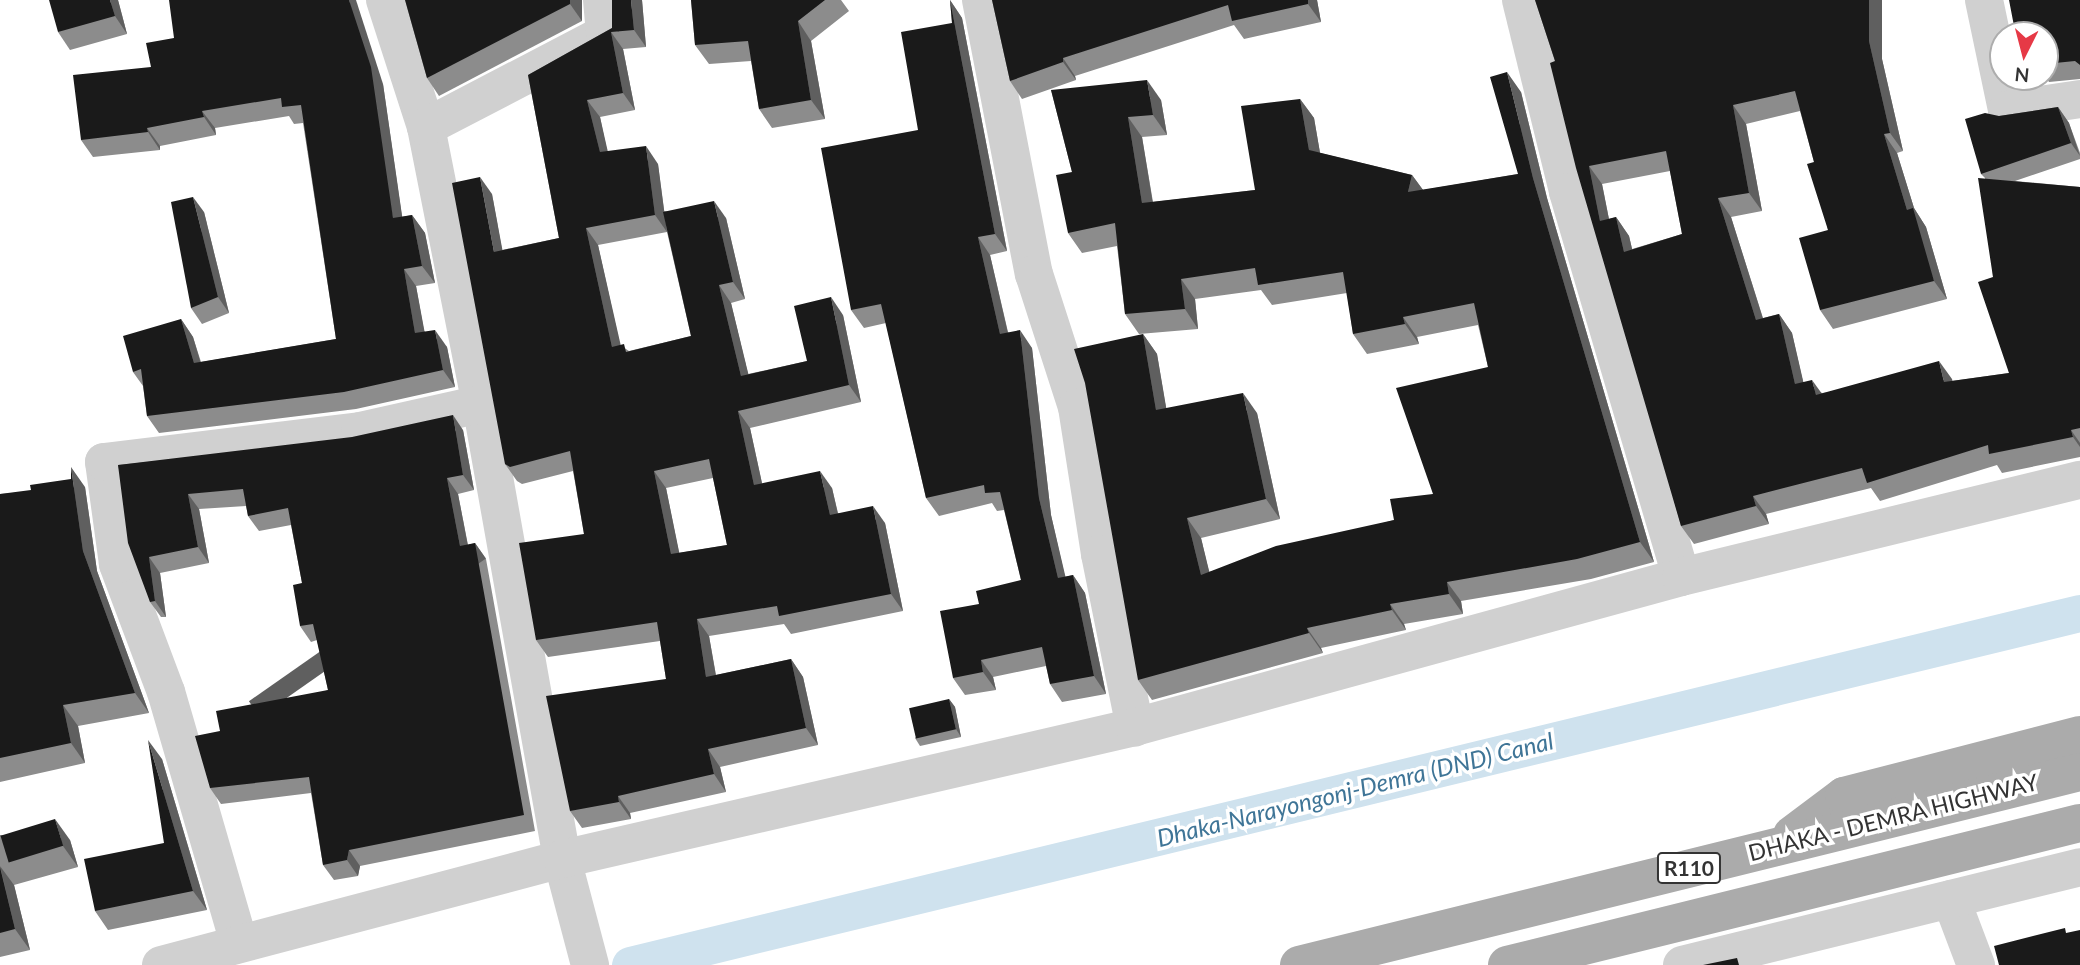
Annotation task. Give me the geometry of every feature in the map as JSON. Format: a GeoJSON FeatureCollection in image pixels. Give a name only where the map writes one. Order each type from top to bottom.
{"type":"FeatureCollection","features":[{"type":"Feature","properties":{"kind":"main road"},"geometry":{"type":"LineString","coordinates":[[1779,845],[1844,796],[2080,735]]}},
{"type":"Feature","properties":{"kind":"main road","name":"DHAKA - DEMRA HIGHWAY"},"geometry":{"type":"LineString","coordinates":[[1299,965],[2080,772]]}},
{"type":"Feature","properties":{"kind":"main road","name":"R110"},"geometry":{"type":"LineString","coordinates":[[1507,965],[2080,823]]}},
{"type":"Feature","properties":{"kind":"street"},"geometry":{"type":"LineString","coordinates":[[385,0],[426,127],[481,404],[562,859],[590,965]]}},
{"type":"Feature","properties":{"kind":"street"},"geometry":{"type":"LineString","coordinates":[[426,127],[605,34],[602,0]]}},
{"type":"Feature","properties":{"kind":"street"},"geometry":{"type":"LineString","coordinates":[[981,0],[1034,274],[1077,407],[1135,727]]}},
{"type":"Feature","properties":{"kind":"street"},"geometry":{"type":"LineString","coordinates":[[1521,0],[1568,192],[1681,577]]}},
{"type":"Feature","properties":{"kind":"street"},"geometry":{"type":"LineString","coordinates":[[1984,0],[2007,110],[2080,99]]}},
{"type":"Feature","properties":{"kind":"street"},"geometry":{"type":"LineString","coordinates":[[239,943],[166,692],[118,564],[104,462],[360,431],[481,404]]}},
{"type":"Feature","properties":{"kind":"street"},"geometry":{"type":"LineString","coordinates":[[161,965],[562,859],[1135,727],[1681,577],[2080,480]]}},
{"type":"Feature","properties":{"kind":"street"},"geometry":{"type":"LineString","coordinates":[[1682,965],[2080,867]]}},
{"type":"Feature","properties":{"kind":"street"},"geometry":{"type":"LineString","coordinates":[[1951,899],[1976,965]]}},
{"type":"Feature","properties":{"kind":"building"},"geometry":{"type":"Polygon","coordinates":[[[49,0],[110,0],[115,16],[58,32],[49,0]]]}},
{"type":"Feature","properties":{"kind":"building"},"geometry":{"type":"Polygon","coordinates":[[[169,0],[349,0],[371,67],[393,218],[412,215],[422,266],[404,269],[415,333],[435,330],[443,370],[344,392],[147,416],[141,369],[133,372],[123,336],[181,319],[194,363],[336,339],[301,105],[282,107],[281,98],[202,111],[204,117],[147,128],[148,132],[81,140],[73,75],[151,67],[146,43],[174,38],[169,0]]]}},
{"type":"Feature","properties":{"kind":"building"},"geometry":{"type":"Polygon","coordinates":[[[405,0],[570,0],[570,4],[427,78],[405,0]]]}},
{"type":"Feature","properties":{"kind":"building"},"geometry":{"type":"Polygon","coordinates":[[[612,0],[631,0],[634,30],[611,32],[623,93],[587,100],[600,152],[646,146],[655,215],[586,228],[612,347],[624,344],[626,352],[691,336],[663,212],[714,201],[733,282],[719,285],[741,376],[807,361],[794,306],[831,297],[849,385],[738,411],[754,485],[820,471],[830,515],[873,506],[891,594],[779,616],[777,606],[697,619],[706,677],[791,659],[806,728],[708,749],[714,774],[618,796],[619,802],[570,811],[546,696],[666,679],[657,622],[536,640],[519,543],[584,534],[570,451],[510,467],[505,464],[452,183],[480,177],[494,252],[559,238],[528,75],[612,28],[612,0]],[[709,459],[654,471],[671,554],[727,545],[709,459]]]}},
{"type":"Feature","properties":{"kind":"building"},"geometry":{"type":"Polygon","coordinates":[[[691,0],[825,0],[798,21],[811,100],[759,109],[748,41],[695,45],[691,0]]]}},
{"type":"Feature","properties":{"kind":"building"},"geometry":{"type":"Polygon","coordinates":[[[950,0],[995,234],[978,237],[1000,334],[1020,330],[1039,498],[1058,578],[1073,575],[1094,676],[1050,684],[1042,647],[981,660],[983,672],[953,678],[940,611],[979,604],[976,591],[1021,580],[1000,492],[985,493],[984,485],[926,498],[881,304],[851,310],[821,148],[918,130],[901,32],[952,23],[950,0]]]}},
{"type":"Feature","properties":{"kind":"building"},"geometry":{"type":"Polygon","coordinates":[[[992,0],[1308,0],[1308,4],[1232,21],[1228,5],[1063,58],[1063,62],[1010,81],[992,0]]]}},
{"type":"Feature","properties":{"kind":"building"},"geometry":{"type":"Polygon","coordinates":[[[1535,0],[1869,0],[1869,41],[1890,133],[1884,134],[1907,210],[1913,208],[1934,281],[1820,310],[1799,238],[1828,230],[1807,164],[1814,162],[1795,91],[1733,105],[1749,193],[1718,198],[1756,320],[1779,314],[1795,384],[1812,380],[1816,395],[1939,361],[1944,382],[2009,373],[1978,282],[1993,277],[1978,178],[2080,187],[2080,428],[2071,430],[2073,437],[1989,454],[1988,445],[1867,483],[1862,468],[1753,496],[1756,506],[1681,526],[1576,168],[1550,63],[1555,61],[1535,0]],[[1666,151],[1589,166],[1600,221],[1616,217],[1624,252],[1682,234],[1666,151]]]}},
{"type":"Feature","properties":{"kind":"building"},"geometry":{"type":"Polygon","coordinates":[[[2009,0],[2080,0],[2080,65],[2075,61],[2059,63],[2059,21],[2013,21],[2009,0]]]}},
{"type":"Feature","properties":{"kind":"building"},"geometry":{"type":"Polygon","coordinates":[[[1507,72],[1533,178],[1640,542],[1577,559],[1447,582],[1449,594],[1390,604],[1392,610],[1307,628],[1309,633],[1138,680],[1085,383],[1074,349],[1143,334],[1156,410],[1243,393],[1266,499],[1187,518],[1201,575],[1276,546],[1394,520],[1390,499],[1433,494],[1396,388],[1488,367],[1474,303],[1403,317],[1405,324],[1353,334],[1343,272],[1258,285],[1255,268],[1181,279],[1185,309],[1125,314],[1115,223],[1068,233],[1056,175],[1072,172],[1051,90],[1147,80],[1153,115],[1128,117],[1142,203],[1255,190],[1241,106],[1300,99],[1309,150],[1412,175],[1408,192],[1518,174],[1490,77],[1507,72]]]}},
{"type":"Feature","properties":{"kind":"building"},"geometry":{"type":"Polygon","coordinates":[[[2058,107],[2071,143],[1981,174],[1965,119],[1985,113],[1999,116],[2058,107]]]}},
{"type":"Feature","properties":{"kind":"building"},"geometry":{"type":"Polygon","coordinates":[[[193,197],[218,297],[191,308],[171,202],[193,197]]]}},
{"type":"Feature","properties":{"kind":"building"},"geometry":{"type":"Polygon","coordinates":[[[453,415],[463,475],[447,478],[460,546],[475,543],[524,815],[349,850],[347,860],[323,865],[309,777],[210,788],[195,736],[220,731],[216,711],[328,690],[313,624],[300,626],[293,585],[302,583],[288,508],[248,516],[243,489],[188,494],[198,547],[149,557],[155,601],[150,602],[128,543],[118,465],[352,437],[453,415]]]}},
{"type":"Feature","properties":{"kind":"building"},"geometry":{"type":"Polygon","coordinates":[[[71,467],[83,551],[135,693],[63,705],[71,743],[0,758],[0,494],[31,490],[30,485],[71,479],[71,467]]]}},
{"type":"Feature","properties":{"kind":"building"},"geometry":{"type":"Polygon","coordinates":[[[949,699],[956,729],[916,738],[909,708],[949,699]]]}},
{"type":"Feature","properties":{"kind":"building"},"geometry":{"type":"Polygon","coordinates":[[[148,740],[193,891],[95,911],[84,859],[164,843],[148,740]]]}},
{"type":"Feature","properties":{"kind":"building"},"geometry":{"type":"Polygon","coordinates":[[[55,819],[63,846],[9,862],[0,836],[55,819]]]}},
{"type":"Feature","properties":{"kind":"building"},"geometry":{"type":"Polygon","coordinates":[[[0,867],[15,929],[0,933],[0,867]]]}},
{"type":"Feature","properties":{"kind":"building"},"geometry":{"type":"Polygon","coordinates":[[[2065,928],[2066,933],[2080,930],[2080,965],[1999,965],[1994,946],[2065,928]]]}},
{"type":"Feature","properties":{"kind":"building"},"geometry":{"type":"Polygon","coordinates":[[[1737,958],[1739,965],[1703,965],[1737,958]]]}},
{"type":"Feature","properties":{"kind":"waterway","name":"Dhaka-Narayongonj-Demra (DND) Canal"},"geometry":{"type":"LineString","coordinates":[[630,965],[2080,613]]}}]}
